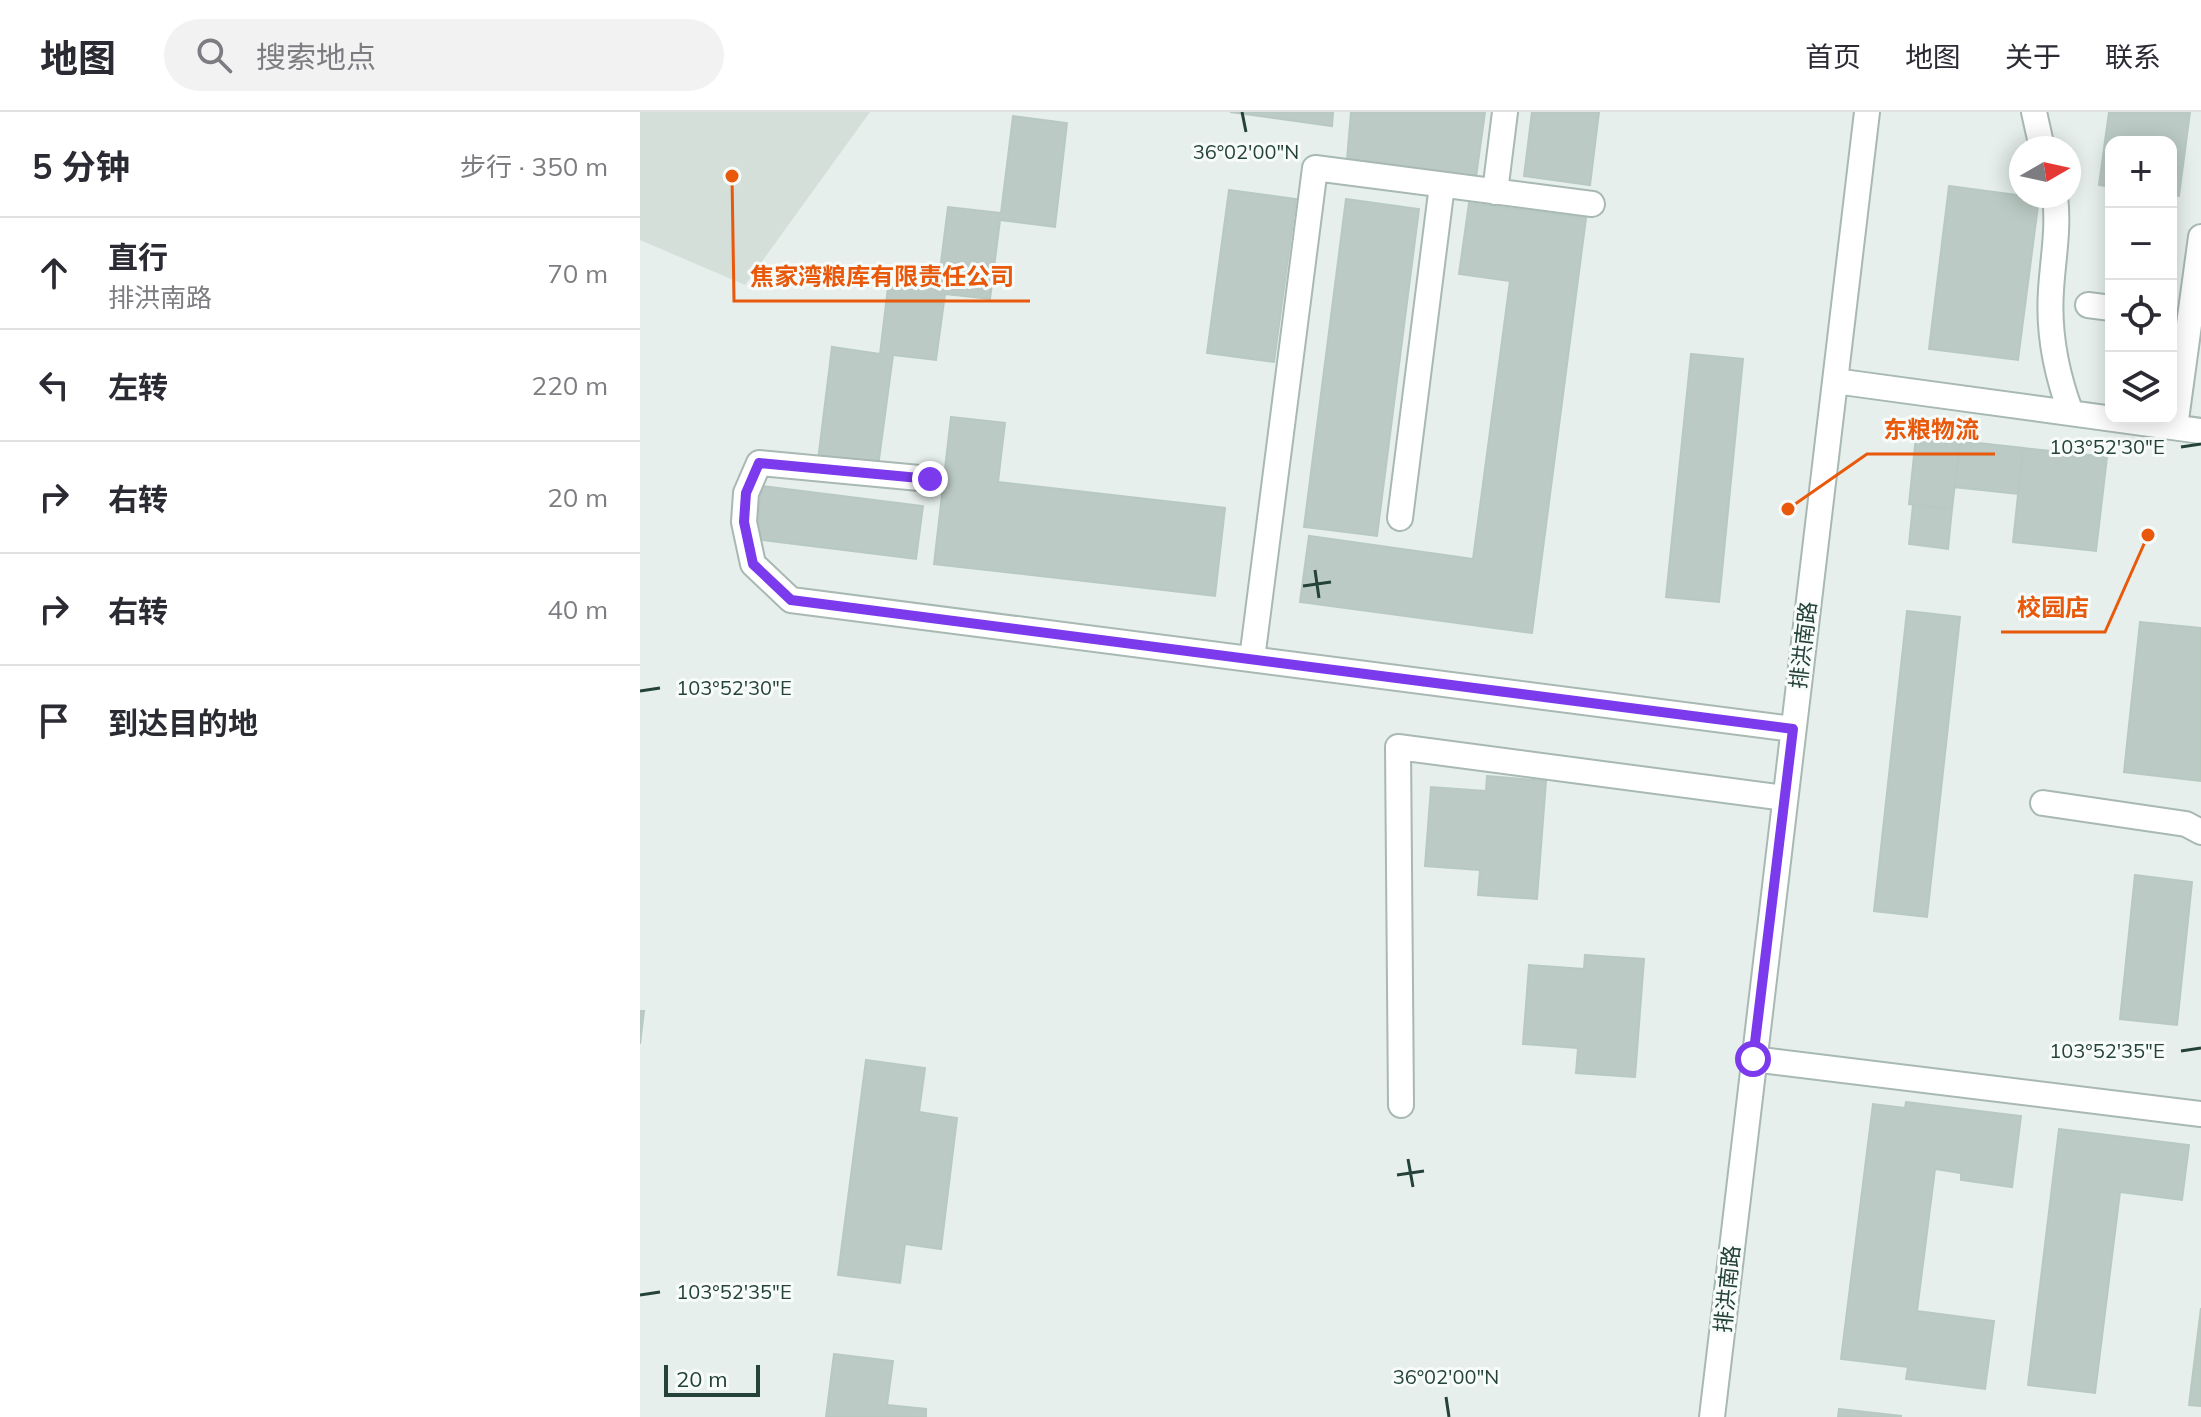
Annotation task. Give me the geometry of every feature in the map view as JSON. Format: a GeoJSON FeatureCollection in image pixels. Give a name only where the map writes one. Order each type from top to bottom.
{"type":"FeatureCollection","features":[{"type":"Feature","properties":{"kind":"street"},"geometry":{"type":"LineString","coordinates":[[1495,192],[1505,112]]}},
{"type":"Feature","properties":{"kind":"street","name":"排洪南路"},"geometry":{"type":"LineString","coordinates":[[1712,1417],[1867,112]]}},
{"type":"Feature","properties":{"kind":"street"},"geometry":{"type":"LineString","coordinates":[[2034,112],[2039,136]]}},
{"type":"Feature","properties":{"kind":"street"},"geometry":{"type":"LineString","coordinates":[[1252,659],[1315,168],[1592,204]]}},
{"type":"Feature","properties":{"kind":"street"},"geometry":{"type":"LineString","coordinates":[[1400,518],[1442,185]]}},
{"type":"Feature","properties":{"kind":"street"},"geometry":{"type":"LineString","coordinates":[[2057,208],[2051,293],[2053,339],[2056,372],[2071,413]]}},
{"type":"Feature","properties":{"kind":"street"},"geometry":{"type":"LineString","coordinates":[[2175,427],[2180,318],[2201,237]]}},
{"type":"Feature","properties":{"kind":"street"},"geometry":{"type":"LineString","coordinates":[[1835,381],[2201,431]]}},
{"type":"Feature","properties":{"kind":"street"},"geometry":{"type":"LineString","coordinates":[[930,479],[759,463],[746,493],[744,522],[753,564],[791,600],[1793,729]]}},
{"type":"Feature","properties":{"kind":"street"},"geometry":{"type":"LineString","coordinates":[[1401,1105],[1398,747],[1784,798]]}},
{"type":"Feature","properties":{"kind":"street"},"geometry":{"type":"LineString","coordinates":[[2043,803],[2186,824],[2201,832]]}},
{"type":"Feature","properties":{"kind":"street"},"geometry":{"type":"LineString","coordinates":[[1753,1059],[2201,1114]]}},
{"type":"Feature","properties":{"kind":"shaded area"},"geometry":{"type":"Polygon","coordinates":[[[640,112],[870,112],[745,285],[640,240],[640,112]]]}},
{"type":"Feature","properties":{"kind":"building"},"geometry":{"type":"Polygon","coordinates":[[[1230,112],[1333,112],[1332,126],[1230,112]]]}},
{"type":"Feature","properties":{"kind":"building"},"geometry":{"type":"Polygon","coordinates":[[[1351,112],[1485,112],[1476,177],[1347,160],[1351,112]]]}},
{"type":"Feature","properties":{"kind":"building"},"geometry":{"type":"Polygon","coordinates":[[[1532,112],[1599,112],[1590,185],[1524,176],[1532,112]]]}},
{"type":"Feature","properties":{"kind":"building"},"geometry":{"type":"Polygon","coordinates":[[[2109,112],[2190,112],[2179,196],[2177,136],[2106,136],[2109,112]]]}},
{"type":"Feature","properties":{"kind":"building"},"geometry":{"type":"Polygon","coordinates":[[[1013,116],[1067,123],[1055,227],[1000,220],[990,299],[945,294],[936,360],[893,355],[878,467],[818,460],[832,347],[880,354],[889,279],[938,286],[948,207],[1001,213],[1013,116]]]}},
{"type":"Feature","properties":{"kind":"building"},"geometry":{"type":"Polygon","coordinates":[[[2105,141],[2105,186],[2099,185],[2105,141]]]}},
{"type":"Feature","properties":{"kind":"building"},"geometry":{"type":"Polygon","coordinates":[[[1949,186],[2009,194],[2009,208],[2038,208],[2018,360],[1929,349],[1949,186]]]}},
{"type":"Feature","properties":{"kind":"building"},"geometry":{"type":"Polygon","coordinates":[[[1229,190],[1296,199],[1274,362],[1207,353],[1229,190]]]}},
{"type":"Feature","properties":{"kind":"building"},"geometry":{"type":"Polygon","coordinates":[[[1346,199],[1419,209],[1377,536],[1304,527],[1346,199]]]}},
{"type":"Feature","properties":{"kind":"building"},"geometry":{"type":"Polygon","coordinates":[[[1469,203],[1586,218],[1532,633],[1300,602],[1309,536],[1473,559],[1510,281],[1459,274],[1469,203]]]}},
{"type":"Feature","properties":{"kind":"building"},"geometry":{"type":"Polygon","coordinates":[[[1691,354],[1743,359],[1719,602],[1666,597],[1691,354]]]}},
{"type":"Feature","properties":{"kind":"building"},"geometry":{"type":"Polygon","coordinates":[[[951,417],[1005,423],[998,482],[1225,508],[1215,596],[934,564],[951,417]]]}},
{"type":"Feature","properties":{"kind":"building"},"geometry":{"type":"Polygon","coordinates":[[[1916,436],[1960,441],[1952,509],[1909,504],[1916,436]]]}},
{"type":"Feature","properties":{"kind":"building"},"geometry":{"type":"Polygon","coordinates":[[[1960,441],[2023,448],[2018,494],[1954,487],[1960,441]]]}},
{"type":"Feature","properties":{"kind":"building"},"geometry":{"type":"Polygon","coordinates":[[[2023,448],[2107,457],[2096,551],[2013,542],[2023,448]]]}},
{"type":"Feature","properties":{"kind":"building"},"geometry":{"type":"Polygon","coordinates":[[[762,486],[923,506],[916,559],[755,539],[762,486]]]}},
{"type":"Feature","properties":{"kind":"building"},"geometry":{"type":"Polygon","coordinates":[[[1913,505],[1952,509],[1948,549],[1909,544],[1913,505]]]}},
{"type":"Feature","properties":{"kind":"building"},"geometry":{"type":"Polygon","coordinates":[[[1907,611],[1960,617],[1927,917],[1874,911],[1907,611]]]}},
{"type":"Feature","properties":{"kind":"building"},"geometry":{"type":"Polygon","coordinates":[[[2140,622],[2201,628],[2201,781],[2124,772],[2140,622]]]}},
{"type":"Feature","properties":{"kind":"building"},"geometry":{"type":"Polygon","coordinates":[[[1487,776],[1546,781],[1537,899],[1478,895],[1480,870],[1425,866],[1431,787],[1486,791],[1487,776]]]}},
{"type":"Feature","properties":{"kind":"building"},"geometry":{"type":"Polygon","coordinates":[[[2135,875],[2192,882],[2177,1025],[2120,1019],[2135,875]]]}},
{"type":"Feature","properties":{"kind":"building"},"geometry":{"type":"Polygon","coordinates":[[[1585,955],[1644,959],[1635,1077],[1576,1073],[1578,1048],[1523,1044],[1529,965],[1584,969],[1585,955]]]}},
{"type":"Feature","properties":{"kind":"building"},"geometry":{"type":"Polygon","coordinates":[[[640,1011],[644,1011],[640,1044],[640,1011]]]}},
{"type":"Feature","properties":{"kind":"building"},"geometry":{"type":"Polygon","coordinates":[[[866,1060],[925,1068],[919,1112],[957,1118],[941,1249],[905,1244],[900,1283],[838,1275],[866,1060]]]}},
{"type":"Feature","properties":{"kind":"building"},"geometry":{"type":"Polygon","coordinates":[[[1906,1102],[2021,1116],[2012,1187],[1961,1180],[1961,1173],[1935,1169],[1917,1311],[1994,1321],[1985,1389],[1906,1379],[1908,1367],[1841,1359],[1873,1104],[1905,1108],[1906,1102]]]}},
{"type":"Feature","properties":{"kind":"building"},"geometry":{"type":"Polygon","coordinates":[[[2059,1129],[2189,1145],[2182,1200],[2120,1192],[2095,1393],[2028,1385],[2059,1129]]]}},
{"type":"Feature","properties":{"kind":"building"},"geometry":{"type":"Polygon","coordinates":[[[2201,1308],[2201,1406],[2189,1405],[2201,1308]]]}},
{"type":"Feature","properties":{"kind":"building"},"geometry":{"type":"Polygon","coordinates":[[[834,1354],[893,1361],[887,1405],[926,1409],[926,1417],[826,1417],[834,1354]]]}},
{"type":"Feature","properties":{"kind":"building"},"geometry":{"type":"Polygon","coordinates":[[[1839,1409],[1901,1416],[1901,1417],[1838,1417],[1839,1409]]]}},
{"type":"Feature","properties":{"kind":"place","name":"焦家湾粮库有限责任公司"},"geometry":{"type":"Point","coordinates":[732,176]}},
{"type":"Feature","properties":{"kind":"place","name":"东粮物流"},"geometry":{"type":"Point","coordinates":[1788,509]}},
{"type":"Feature","properties":{"kind":"place","name":"校园店"},"geometry":{"type":"Point","coordinates":[2148,535]}},
{"type":"Feature","properties":{"kind":"route"},"geometry":{"type":"LineString","coordinates":[[930,479],[759,463],[746,493],[744,522],[753,564],[791,600],[1793,729],[1753,1059]]}}]}
